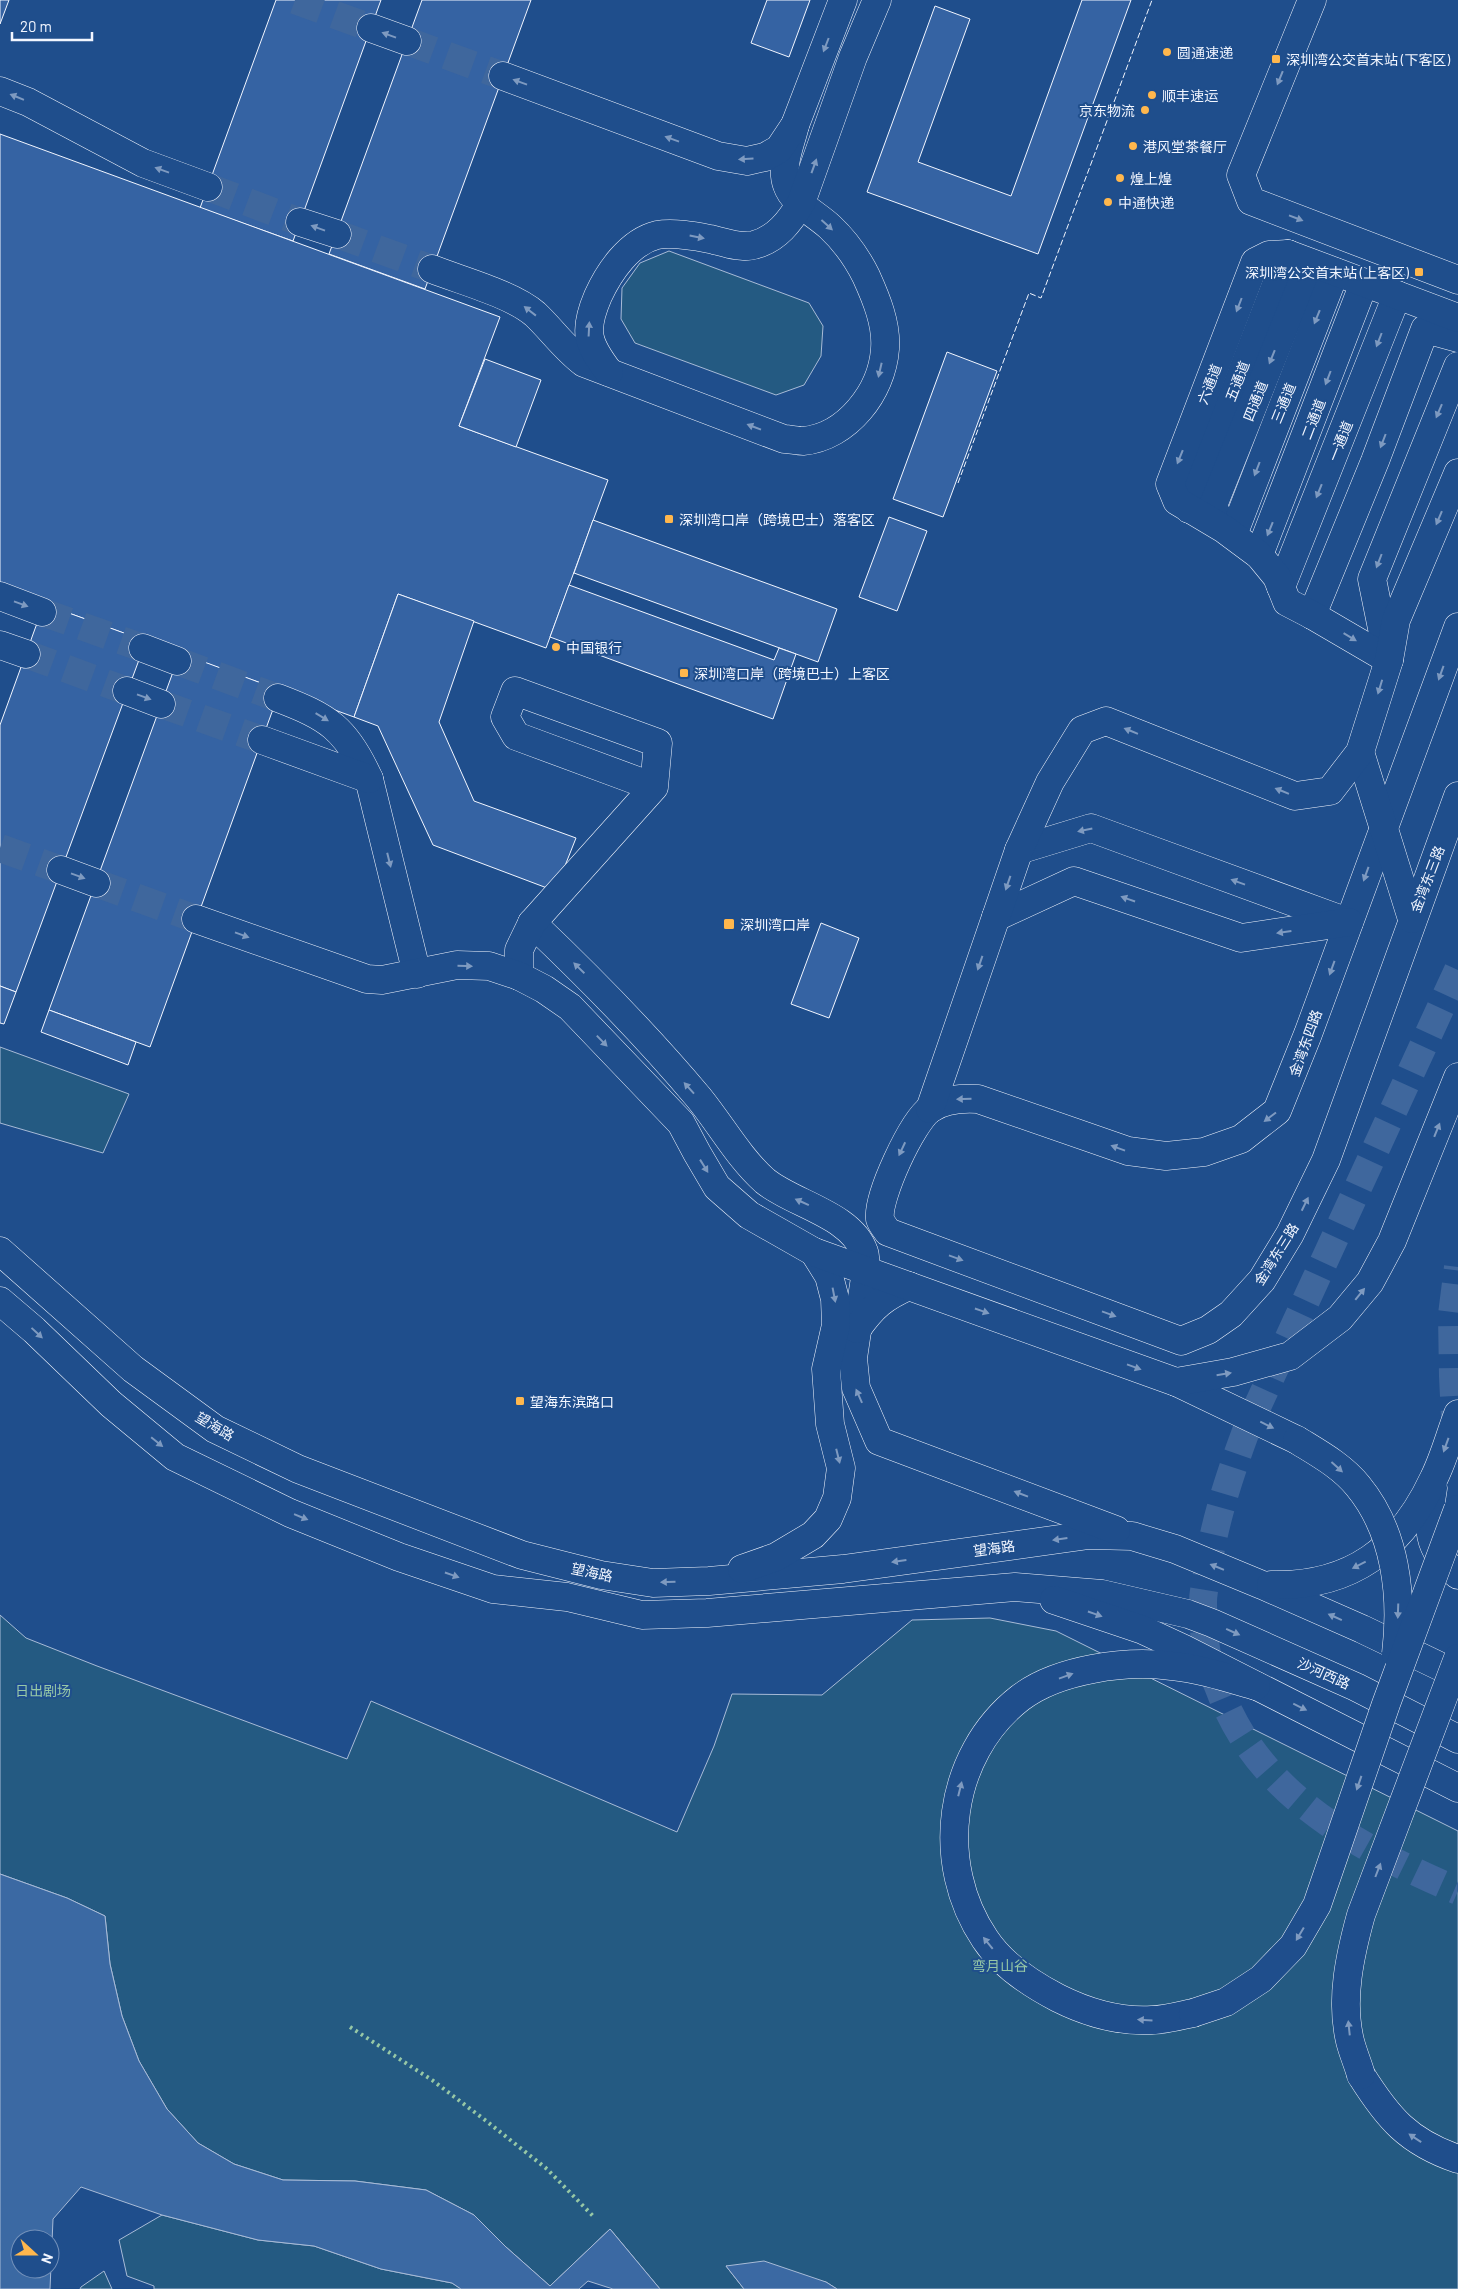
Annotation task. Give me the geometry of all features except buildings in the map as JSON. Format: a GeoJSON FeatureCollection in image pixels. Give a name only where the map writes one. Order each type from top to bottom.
{"type":"FeatureCollection","features":[{"type":"Feature","properties":{"kind":"main road"},"geometry":{"type":"LineString","coordinates":[[432,270],[519,303],[534,314],[570,352],[584,363],[784,439],[802,441],[823,436],[841,427],[862,408],[878,380],[885,349],[882,316],[865,275],[848,246],[830,227],[801,203],[787,185],[785,162],[795,125],[844,0]]}},
{"type":"Feature","properties":{"kind":"main road"},"geometry":{"type":"LineString","coordinates":[[608,372],[593,351],[587,334],[591,312],[616,265],[633,247],[657,236],[682,235],[754,246],[774,236],[789,222],[801,203],[853,57],[877,0]]}},
{"type":"Feature","properties":{"kind":"main road"},"geometry":{"type":"LineString","coordinates":[[1312,0],[1241,175],[1251,201],[1458,280]]}},
{"type":"Feature","properties":{"kind":"main road"},"geometry":{"type":"LineString","coordinates":[[371,28],[407,41]]}},
{"type":"Feature","properties":{"kind":"main road"},"geometry":{"type":"LineString","coordinates":[[503,76],[732,159],[747,160],[764,157],[779,149],[795,125]]}},
{"type":"Feature","properties":{"kind":"main road"},"geometry":{"type":"LineString","coordinates":[[0,91],[28,102],[143,163],[208,187]]}},
{"type":"Feature","properties":{"kind":"main road"},"geometry":{"type":"LineString","coordinates":[[300,222],[336,234]]}},
{"type":"Feature","properties":{"kind":"main road","name":"六通道"},"geometry":{"type":"LineString","coordinates":[[1389,660],[1287,602],[1277,577],[1259,555],[1233,535],[1177,501],[1170,484],[1255,262],[1269,255],[1311,263],[1458,318]]}},
{"type":"Feature","properties":{"kind":"main road","name":"三通道"},"geometry":{"type":"LineString","coordinates":[[1233,535],[1311,263]]}},
{"type":"Feature","properties":{"kind":"main road","name":"二通道"},"geometry":{"type":"LineString","coordinates":[[1259,555],[1364,283]]}},
{"type":"Feature","properties":{"kind":"main road","name":"一通道"},"geometry":{"type":"LineString","coordinates":[[1281,587],[1397,295]]}},
{"type":"Feature","properties":{"kind":"main road"},"geometry":{"type":"LineString","coordinates":[[1312,615],[1375,461],[1424,329],[1458,338]]}},
{"type":"Feature","properties":{"kind":"main road"},"geometry":{"type":"LineString","coordinates":[[1389,660],[1372,579],[1412,474],[1458,366]]}},
{"type":"Feature","properties":{"kind":"main road"},"geometry":{"type":"LineString","coordinates":[[532,922],[586,975],[698,1097],[749,1164],[765,1180],[785,1194],[831,1215],[854,1218],[870,1214],[881,1206],[906,1140],[919,1120],[930,1109],[1019,850],[1050,782],[1082,730],[1106,721],[1295,796],[1330,791],[1360,752],[1389,660],[1396,620],[1458,473]]}},
{"type":"Feature","properties":{"kind":"main road"},"geometry":{"type":"LineString","coordinates":[[0,596],[42,612]]}},
{"type":"Feature","properties":{"kind":"main road","name":"金湾东四路"},"geometry":{"type":"LineString","coordinates":[[930,1109],[944,1102],[962,1098],[978,1099],[1128,1151],[1166,1156],[1204,1152],[1241,1138],[1277,1111],[1289,1084],[1458,627]]}},
{"type":"Feature","properties":{"kind":"main road"},"geometry":{"type":"LineString","coordinates":[[0,645],[26,654]]}},
{"type":"Feature","properties":{"kind":"main road"},"geometry":{"type":"LineString","coordinates":[[143,648],[177,660]]}},
{"type":"Feature","properties":{"kind":"main road"},"geometry":{"type":"LineString","coordinates":[[127,691],[161,704]]}},
{"type":"Feature","properties":{"kind":"main road"},"geometry":{"type":"LineString","coordinates":[[519,976],[520,950],[532,922],[654,787],[658,743],[515,691],[505,717],[516,736],[654,787]]}},
{"type":"Feature","properties":{"kind":"main road"},"geometry":{"type":"LineString","coordinates":[[278,698],[311,711],[333,724],[350,742],[369,779],[417,974]]}},
{"type":"Feature","properties":{"kind":"main road"},"geometry":{"type":"LineString","coordinates":[[262,740],[369,779]]}},
{"type":"Feature","properties":{"kind":"main road"},"geometry":{"type":"LineString","coordinates":[[1360,752],[1412,919]]}},
{"type":"Feature","properties":{"kind":"main road","name":"金湾东三路"},"geometry":{"type":"LineString","coordinates":[[881,1206],[880,1219],[888,1232],[1181,1341],[1208,1330],[1231,1314],[1262,1280],[1290,1234],[1326,1160],[1458,796]]}},
{"type":"Feature","properties":{"kind":"main road"},"geometry":{"type":"LineString","coordinates":[[1019,850],[1091,828],[1349,922]]}},
{"type":"Feature","properties":{"kind":"main road"},"geometry":{"type":"LineString","coordinates":[[60,870],[96,883]]}},
{"type":"Feature","properties":{"kind":"main road"},"geometry":{"type":"LineString","coordinates":[[996,917],[1074,881],[1241,938],[1349,922]]}},
{"type":"Feature","properties":{"kind":"main road"},"geometry":{"type":"LineString","coordinates":[[196,919],[367,980],[382,980],[465,966],[489,966],[519,976],[544,989],[570,1007],[681,1123],[696,1153],[718,1187],[749,1215],[814,1252],[1176,1382],[1297,1440],[1332,1462],[1358,1486],[1377,1518],[1394,1558],[1399,1604],[1396,1652],[1386,1704]]}},
{"type":"Feature","properties":{"kind":"main road"},"geometry":{"type":"LineString","coordinates":[[1176,1382],[1233,1372],[1290,1356],[1340,1318],[1370,1282],[1392,1240],[1458,1077]]}},
{"type":"Feature","properties":{"kind":"main road"},"geometry":{"type":"LineString","coordinates":[[831,1215],[853,1235],[864,1252],[866,1271],[853,1358],[856,1388],[879,1441],[1132,1536]]}},
{"type":"Feature","properties":{"kind":"main road","name":"望海路"},"geometry":{"type":"LineString","coordinates":[[0,1251],[133,1369],[215,1429],[298,1469],[522,1555],[601,1575],[653,1583],[709,1581],[843,1569],[1089,1535],[1132,1536],[1175,1549],[1262,1585]]}},
{"type":"Feature","properties":{"kind":"main road"},"geometry":{"type":"LineString","coordinates":[[709,1581],[776,1557],[813,1535],[828,1519],[837,1498],[841,1468],[830,1424],[826,1369],[836,1326],[835,1299],[829,1276],[814,1252]]}},
{"type":"Feature","properties":{"kind":"main road"},"geometry":{"type":"LineString","coordinates":[[856,1330],[871,1309],[888,1295],[909,1286]]}},
{"type":"Feature","properties":{"kind":"main road"},"geometry":{"type":"LineString","coordinates":[[0,1301],[34,1330],[111,1404],[175,1456],[290,1513],[399,1557],[493,1589],[567,1597],[642,1615],[707,1613],[1015,1587],[1143,1630],[1458,1788]]}},
{"type":"Feature","properties":{"kind":"main road"},"geometry":{"type":"LineString","coordinates":[[1262,1585],[1297,1586],[1324,1582],[1371,1560],[1393,1540],[1422,1501],[1435,1477],[1458,1414]]}},
{"type":"Feature","properties":{"kind":"main road"},"geometry":{"type":"LineString","coordinates":[[1435,1477],[1428,1519],[1431,1539],[1439,1555],[1458,1575]]}},
{"type":"Feature","properties":{"kind":"main road"},"geometry":{"type":"LineString","coordinates":[[1256,1686],[1200,1669],[1170,1665],[1100,1668],[1072,1673],[1046,1683],[1021,1698],[994,1722],[974,1752],[960,1787],[954,1831],[956,1872],[966,1908],[985,1941],[1009,1966],[1042,1990],[1078,2008],[1116,2018],[1152,2020],[1193,2013],[1226,2002],[1261,1979],[1293,1946],[1317,1905],[1386,1704],[1458,1509]]}},
{"type":"Feature","properties":{"kind":"main road"},"geometry":{"type":"LineString","coordinates":[[1262,1585],[1362,1628],[1458,1675]]}},
{"type":"Feature","properties":{"kind":"main road","name":"沙河西路"},"geometry":{"type":"LineString","coordinates":[[1015,1587],[1102,1594],[1188,1614],[1356,1687],[1458,1739]]}},
{"type":"Feature","properties":{"kind":"main road"},"geometry":{"type":"LineString","coordinates":[[1458,1658],[1361,1914],[1350,1956],[1347,2008],[1350,2041],[1361,2075],[1382,2108],[1409,2134],[1437,2152],[1458,2159]]}},
{"type":"Feature","properties":{"kind":"green space"},"geometry":{"type":"Polygon","coordinates":[[[669,251],[809,303],[823,326],[821,356],[804,385],[776,395],[635,343],[621,319],[622,288],[640,263],[669,251]]]}},
{"type":"Feature","properties":{"kind":"green space"},"geometry":{"type":"Polygon","coordinates":[[[0,1047],[129,1094],[103,1153],[0,1123],[0,1047]]]}},
{"type":"Feature","properties":{"kind":"green space","name":"弯月山谷"},"geometry":{"type":"Polygon","coordinates":[[[0,1615],[26,1638],[347,1759],[371,1701],[677,1832],[714,1746],[732,1694],[822,1695],[912,1620],[990,1618],[1056,1631],[1458,1831],[1458,2289],[837,2289],[826,2282],[726,2266],[744,2289],[660,2289],[610,2229],[550,2286],[506,2247],[474,2215],[426,2190],[355,2181],[283,2180],[234,2164],[198,2143],[167,2109],[139,2061],[122,2016],[110,1964],[105,1916],[67,1898],[0,1874],[0,1615]]]}},
{"type":"Feature","properties":{"kind":"green space"},"geometry":{"type":"Polygon","coordinates":[[[162,2215],[258,2240],[314,2246],[381,2269],[452,2283],[461,2289],[154,2289],[154,2286],[127,2276],[119,2240],[162,2215]]]}},
{"type":"Feature","properties":{"kind":"green space"},"geometry":{"type":"Polygon","coordinates":[[[104,2271],[112,2289],[80,2289],[81,2287],[104,2271]]]}},
{"type":"Feature","properties":{"kind":"shaded area"},"geometry":{"type":"Polygon","coordinates":[[[0,1874],[67,1898],[105,1916],[110,1964],[122,2016],[139,2061],[167,2109],[198,2143],[234,2164],[283,2180],[355,2181],[426,2190],[474,2215],[506,2247],[550,2286],[610,2229],[660,2289],[613,2289],[588,2281],[579,2289],[461,2289],[452,2283],[381,2269],[314,2246],[258,2240],[162,2215],[81,2187],[53,2219],[53,2229],[10,2229],[10,2279],[50,2279],[50,2289],[0,2289],[0,1874]]]}},
{"type":"Feature","properties":{"kind":"shaded area"},"geometry":{"type":"Polygon","coordinates":[[[764,2261],[826,2282],[837,2289],[744,2289],[726,2266],[764,2261]]]}},
{"type":"Feature","properties":{"kind":"tunnel"},"geometry":{"type":"LineString","coordinates":[[295,0],[371,28]]}},
{"type":"Feature","properties":{"kind":"tunnel"},"geometry":{"type":"LineString","coordinates":[[407,41],[503,76]]}},
{"type":"Feature","properties":{"kind":"tunnel"},"geometry":{"type":"LineString","coordinates":[[208,187],[300,222]]}},
{"type":"Feature","properties":{"kind":"tunnel"},"geometry":{"type":"LineString","coordinates":[[337,234],[432,269]]}},
{"type":"Feature","properties":{"kind":"tunnel"},"geometry":{"type":"LineString","coordinates":[[42,612],[143,648]]}},
{"type":"Feature","properties":{"kind":"tunnel"},"geometry":{"type":"LineString","coordinates":[[26,654],[127,691]]}},
{"type":"Feature","properties":{"kind":"tunnel"},"geometry":{"type":"LineString","coordinates":[[177,661],[278,698]]}},
{"type":"Feature","properties":{"kind":"tunnel"},"geometry":{"type":"LineString","coordinates":[[161,704],[262,740]]}},
{"type":"Feature","properties":{"kind":"tunnel"},"geometry":{"type":"LineString","coordinates":[[0,848],[61,870]]}},
{"type":"Feature","properties":{"kind":"tunnel"},"geometry":{"type":"LineString","coordinates":[[96,883],[196,919]]}},
{"type":"Feature","properties":{"kind":"tunnel"},"geometry":{"type":"LineString","coordinates":[[1458,970],[1246,1431],[1218,1518],[1210,1554],[1203,1602],[1205,1638],[1210,1667],[1238,1728],[1260,1761],[1287,1790],[1317,1815],[1350,1837],[1385,1857],[1458,1891]]}},
{"type":"Feature","properties":{"kind":"tunnel"},"geometry":{"type":"LineString","coordinates":[[1456,1438],[1452,1315],[1458,1267]]}},
{"type":"Feature","properties":{"kind":"hedge"},"geometry":{"type":"LineString","coordinates":[[350,2027],[432,2080],[485,2120],[547,2169],[593,2216]]}},
{"type":"Feature","properties":{"kind":"fence"},"geometry":{"type":"LineString","coordinates":[[958,483],[1029,293],[1041,298],[1152,0]]}},
{"type":"Feature","properties":{"kind":"place","name":"圆通速递"},"geometry":{"type":"Point","coordinates":[1167,52]}},
{"type":"Feature","properties":{"kind":"place","name":"深圳湾公交首末站 (下客区)"},"geometry":{"type":"Point","coordinates":[1276,59]}},
{"type":"Feature","properties":{"kind":"place","name":"顺丰速运"},"geometry":{"type":"Point","coordinates":[1152,95]}},
{"type":"Feature","properties":{"kind":"place","name":"京东物流"},"geometry":{"type":"Point","coordinates":[1145,110]}},
{"type":"Feature","properties":{"kind":"place","name":"港风堂茶餐厅"},"geometry":{"type":"Point","coordinates":[1133,146]}},
{"type":"Feature","properties":{"kind":"place","name":"煌上煌"},"geometry":{"type":"Point","coordinates":[1120,178]}},
{"type":"Feature","properties":{"kind":"place","name":"中通快递"},"geometry":{"type":"Point","coordinates":[1108,202]}},
{"type":"Feature","properties":{"kind":"place","name":"深圳湾公交首末站 (上客区)"},"geometry":{"type":"Point","coordinates":[1419,272]}},
{"type":"Feature","properties":{"kind":"place","name":"深圳湾口岸（跨境巴士）落客区"},"geometry":{"type":"Point","coordinates":[669,519]}},
{"type":"Feature","properties":{"kind":"place","name":"中国银行"},"geometry":{"type":"Point","coordinates":[556,647]}},
{"type":"Feature","properties":{"kind":"place","name":"深圳湾口岸（跨境巴士）上客区"},"geometry":{"type":"Point","coordinates":[684,673]}},
{"type":"Feature","properties":{"kind":"place","name":"深圳湾口岸"},"geometry":{"type":"Point","coordinates":[729,924]}},
{"type":"Feature","properties":{"kind":"place","name":"望海东滨路口"},"geometry":{"type":"Point","coordinates":[520,1401]}},
{"type":"Feature","properties":{"kind":"park label","name":"日出剧场"},"geometry":{"type":"Point","coordinates":[43,1690]}}]}
